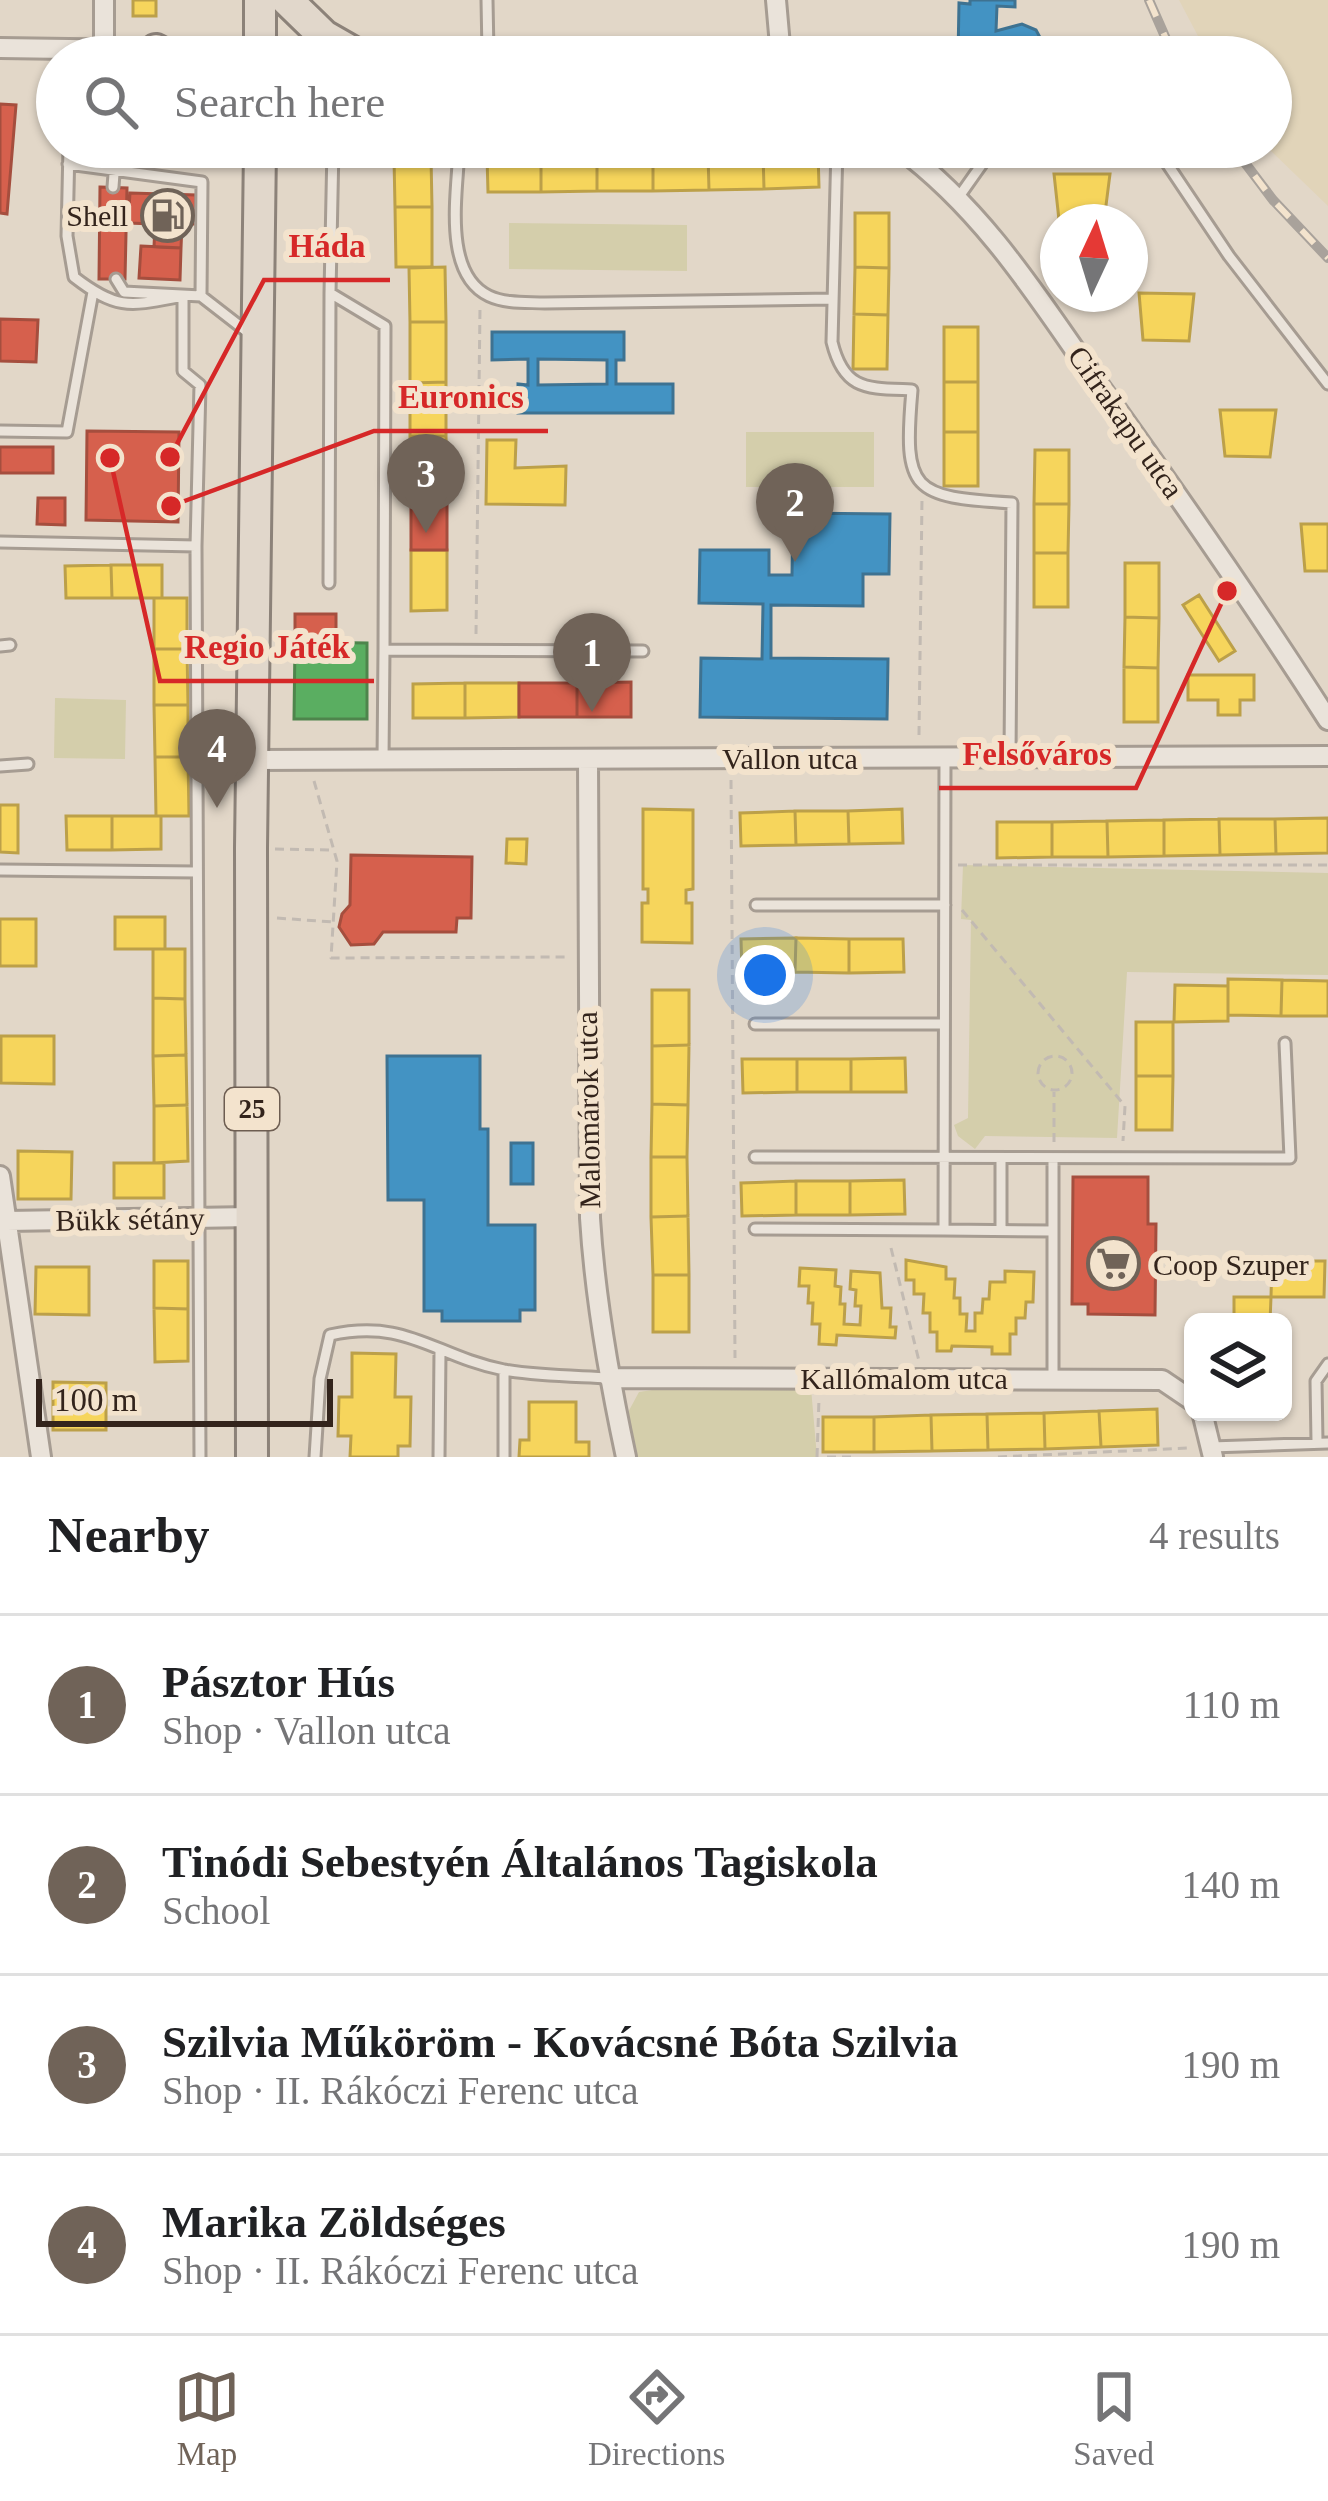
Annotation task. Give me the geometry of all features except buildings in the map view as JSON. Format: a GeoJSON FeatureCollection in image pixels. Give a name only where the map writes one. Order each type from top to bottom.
{"type":"FeatureCollection","features":[{"type":"Feature","properties":{"kind":"main road"},"geometry":{"type":"LineString","coordinates":[[260,0],[260,36]]}},
{"type":"Feature","properties":{"kind":"main road"},"geometry":{"type":"LineString","coordinates":[[287,0],[325,36]]}},
{"type":"Feature","properties":{"kind":"main road","name":"25"},"geometry":{"type":"LineString","coordinates":[[252,1457],[251,848],[259,168]]}},
{"type":"Feature","properties":{"kind":"street"},"geometry":{"type":"LineString","coordinates":[[104,0],[104,36]]}},
{"type":"Feature","properties":{"kind":"street"},"geometry":{"type":"LineString","coordinates":[[776,0],[779,36]]}},
{"type":"Feature","properties":{"kind":"street"},"geometry":{"type":"LineString","coordinates":[[0,48],[36,51]]}},
{"type":"Feature","properties":{"kind":"street","name":"Cifrakapu utca"},"geometry":{"type":"LineString","coordinates":[[923,168],[958,198],[1011,258],[1328,719]]}},
{"type":"Feature","properties":{"kind":"street","name":"Vallon utca"},"geometry":{"type":"LineString","coordinates":[[252,760],[1328,756]]}},
{"type":"Feature","properties":{"kind":"street","name":"Malomárok utca"},"geometry":{"type":"LineString","coordinates":[[588,759],[590,1218],[593,1273],[626,1457]]}},
{"type":"Feature","properties":{"kind":"street"},"geometry":{"type":"LineString","coordinates":[[0,1176],[41,1457]]}},
{"type":"Feature","properties":{"kind":"street","name":"Bükk sétány"},"geometry":{"type":"LineString","coordinates":[[7,1221],[252,1217]]}},
{"type":"Feature","properties":{"kind":"street","name":"Kallómalom utca"},"geometry":{"type":"LineString","coordinates":[[609,1378],[1162,1380],[1184,1395]]}},
{"type":"Feature","properties":{"kind":"street"},"geometry":{"type":"LineString","coordinates":[[1204,1421],[1212,1452]]}},
{"type":"Feature","properties":{"kind":"lane"},"geometry":{"type":"LineString","coordinates":[[488,0],[488,36]]}},
{"type":"Feature","properties":{"kind":"lane"},"geometry":{"type":"LineString","coordinates":[[68,168],[67,236],[74,277],[104,300],[141,304],[183,296]]}},
{"type":"Feature","properties":{"kind":"lane"},"geometry":{"type":"LineString","coordinates":[[99,168],[202,182],[201,296]]}},
{"type":"Feature","properties":{"kind":"lane"},"geometry":{"type":"LineString","coordinates":[[329,583],[333,168]]}},
{"type":"Feature","properties":{"kind":"lane"},"geometry":{"type":"LineString","coordinates":[[459,168],[457,232],[462,266],[484,295],[545,303],[833,299]]}},
{"type":"Feature","properties":{"kind":"lane"},"geometry":{"type":"LineString","coordinates":[[836,168],[832,342],[837,362],[851,382],[912,390],[906,452],[922,485],[947,499],[1012,503],[1010,758]]}},
{"type":"Feature","properties":{"kind":"lane"},"geometry":{"type":"LineString","coordinates":[[958,198],[979,168]]}},
{"type":"Feature","properties":{"kind":"lane"},"geometry":{"type":"LineString","coordinates":[[1170,168],[1229,256],[1328,384]]}},
{"type":"Feature","properties":{"kind":"lane"},"geometry":{"type":"LineString","coordinates":[[113,188],[114,170]]}},
{"type":"Feature","properties":{"kind":"lane"},"geometry":{"type":"LineString","coordinates":[[116,279],[124,292],[201,296],[254,338]]}},
{"type":"Feature","properties":{"kind":"lane"},"geometry":{"type":"LineString","coordinates":[[0,431],[67,432],[93,292]]}},
{"type":"Feature","properties":{"kind":"lane"},"geometry":{"type":"LineString","coordinates":[[331,293],[386,326],[383,760]]}},
{"type":"Feature","properties":{"kind":"lane"},"geometry":{"type":"LineString","coordinates":[[183,296],[183,371],[200,385],[196,546],[200,1457]]}},
{"type":"Feature","properties":{"kind":"lane"},"geometry":{"type":"LineString","coordinates":[[0,542],[196,546]]}},
{"type":"Feature","properties":{"kind":"lane"},"geometry":{"type":"LineString","coordinates":[[384,650],[643,652]]}},
{"type":"Feature","properties":{"kind":"lane"},"geometry":{"type":"LineString","coordinates":[[944,1230],[945,758]]}},
{"type":"Feature","properties":{"kind":"lane"},"geometry":{"type":"LineString","coordinates":[[0,766],[28,764]]}},
{"type":"Feature","properties":{"kind":"lane"},"geometry":{"type":"LineString","coordinates":[[0,870],[196,872]]}},
{"type":"Feature","properties":{"kind":"lane"},"geometry":{"type":"LineString","coordinates":[[756,905],[945,905]]}},
{"type":"Feature","properties":{"kind":"lane"},"geometry":{"type":"LineString","coordinates":[[755,1024],[944,1024]]}},
{"type":"Feature","properties":{"kind":"lane"},"geometry":{"type":"LineString","coordinates":[[755,1157],[1290,1158],[1285,1043]]}},
{"type":"Feature","properties":{"kind":"lane"},"geometry":{"type":"LineString","coordinates":[[1001,1158],[1001,1230]]}},
{"type":"Feature","properties":{"kind":"lane"},"geometry":{"type":"LineString","coordinates":[[1053,1377],[1054,1158]]}},
{"type":"Feature","properties":{"kind":"lane"},"geometry":{"type":"LineString","coordinates":[[755,1229],[1053,1232]]}},
{"type":"Feature","properties":{"kind":"lane"},"geometry":{"type":"LineString","coordinates":[[315,1457],[320,1379],[329,1335],[364,1328],[428,1342],[440,1351],[504,1370],[609,1378]]}},
{"type":"Feature","properties":{"kind":"lane"},"geometry":{"type":"LineString","coordinates":[[439,1457],[440,1351]]}},
{"type":"Feature","properties":{"kind":"lane"},"geometry":{"type":"LineString","coordinates":[[1212,1452],[1323,1442],[1316,1381],[1328,1364]]}},
{"type":"Feature","properties":{"kind":"lane"},"geometry":{"type":"LineString","coordinates":[[504,1370],[504,1457]]}},
{"type":"Feature","properties":{"kind":"path"},"geometry":{"type":"LineString","coordinates":[[476,648],[479,313],[484,295]]}},
{"type":"Feature","properties":{"kind":"path"},"geometry":{"type":"LineString","coordinates":[[919,758],[922,485]]}},
{"type":"Feature","properties":{"kind":"path"},"geometry":{"type":"LineString","coordinates":[[731,758],[735,1378]]}},
{"type":"Feature","properties":{"kind":"path"},"geometry":{"type":"LineString","coordinates":[[297,760],[317,786],[322,820],[337,861],[331,958],[586,957]]}},
{"type":"Feature","properties":{"kind":"path"},"geometry":{"type":"LineString","coordinates":[[251,848],[333,850]]}},
{"type":"Feature","properties":{"kind":"path"},"geometry":{"type":"LineString","coordinates":[[944,866],[1328,865]]}},
{"type":"Feature","properties":{"kind":"path"},"geometry":{"type":"LineString","coordinates":[[945,905],[958,905],[1125,1106],[1122,1158]]}},
{"type":"Feature","properties":{"kind":"path"},"geometry":{"type":"LineString","coordinates":[[251,916],[333,922]]}},
{"type":"Feature","properties":{"kind":"path"},"geometry":{"type":"LineString","coordinates":[[1057,1056],[1071,1065],[1072,1074],[1070,1083],[1054,1090],[1040,1081],[1038,1072],[1041,1063],[1057,1056]]}},
{"type":"Feature","properties":{"kind":"path"},"geometry":{"type":"LineString","coordinates":[[1054,1090],[1054,1158]]}},
{"type":"Feature","properties":{"kind":"path"},"geometry":{"type":"LineString","coordinates":[[889,1228],[896,1274],[924,1378]]}},
{"type":"Feature","properties":{"kind":"path"},"geometry":{"type":"LineString","coordinates":[[818,1457],[819,1378]]}},
{"type":"Feature","properties":{"kind":"path"},"geometry":{"type":"LineString","coordinates":[[998,1457],[1212,1452]]}},
{"type":"Feature","properties":{"kind":"path"},"geometry":{"type":"LineString","coordinates":[[832,1457],[857,1457]]}},
{"type":"Feature","properties":{"kind":"shaded area"},"geometry":{"type":"Polygon","coordinates":[[[1179,0],[1328,0],[1328,206],[1289,168],[1292,36],[1198,36],[1179,0]]]}},
{"type":"Feature","properties":{"kind":"shaded area"},"geometry":{"type":"Polygon","coordinates":[[[509,223],[687,225],[687,271],[509,269],[509,223]]]}},
{"type":"Feature","properties":{"kind":"shaded area"},"geometry":{"type":"Polygon","coordinates":[[[746,432],[874,432],[874,487],[746,487],[746,432]]]}},
{"type":"Feature","properties":{"kind":"shaded area"},"geometry":{"type":"Polygon","coordinates":[[[55,698],[126,700],[125,759],[54,758],[55,698]]]}},
{"type":"Feature","properties":{"kind":"shaded area"},"geometry":{"type":"Polygon","coordinates":[[[963,865],[1328,873],[1328,975],[1127,972],[1117,1138],[985,1136],[975,1149],[958,1136],[954,1125],[968,1118],[971,920],[961,919],[963,865]]]}},
{"type":"Feature","properties":{"kind":"shaded area"},"geometry":{"type":"Polygon","coordinates":[[[672,1387],[811,1388],[817,1457],[633,1457],[626,1416],[639,1392],[672,1387]]]}},
{"type":"Feature","properties":{"kind":"railway"},"geometry":{"type":"LineString","coordinates":[[1149,0],[1165,36]]}},
{"type":"Feature","properties":{"kind":"railway"},"geometry":{"type":"LineString","coordinates":[[1249,168],[1328,258]]}},
{"type":"Feature","properties":{"kind":"place","name":"Shell"},"geometry":{"type":"Point","coordinates":[167,215]}},
{"type":"Feature","properties":{"kind":"place","name":"Háda"},"geometry":{"type":"Point","coordinates":[170,457]}},
{"type":"Feature","properties":{"kind":"place","name":"Regio Játék"},"geometry":{"type":"Point","coordinates":[110,458]}},
{"type":"Feature","properties":{"kind":"place","name":"Euronics"},"geometry":{"type":"Point","coordinates":[171,506]}},
{"type":"Feature","properties":{"kind":"place","name":"Szilvia Műköröm - Kovácsné Bóta Szilvia"},"geometry":{"type":"Point","coordinates":[426,533]}},
{"type":"Feature","properties":{"kind":"place","name":"Tinódi Sebestyén Általános Tagiskola"},"geometry":{"type":"Point","coordinates":[795,562]}},
{"type":"Feature","properties":{"kind":"place","name":"Felsőváros"},"geometry":{"type":"Point","coordinates":[1227,591]}},
{"type":"Feature","properties":{"kind":"place","name":"Pásztor Hús"},"geometry":{"type":"Point","coordinates":[592,712]}},
{"type":"Feature","properties":{"kind":"place","name":"Marika Zöldséges"},"geometry":{"type":"Point","coordinates":[217,808]}},
{"type":"Feature","properties":{"kind":"place","name":"Coop Szuper"},"geometry":{"type":"Point","coordinates":[1114,1264]}}]}
